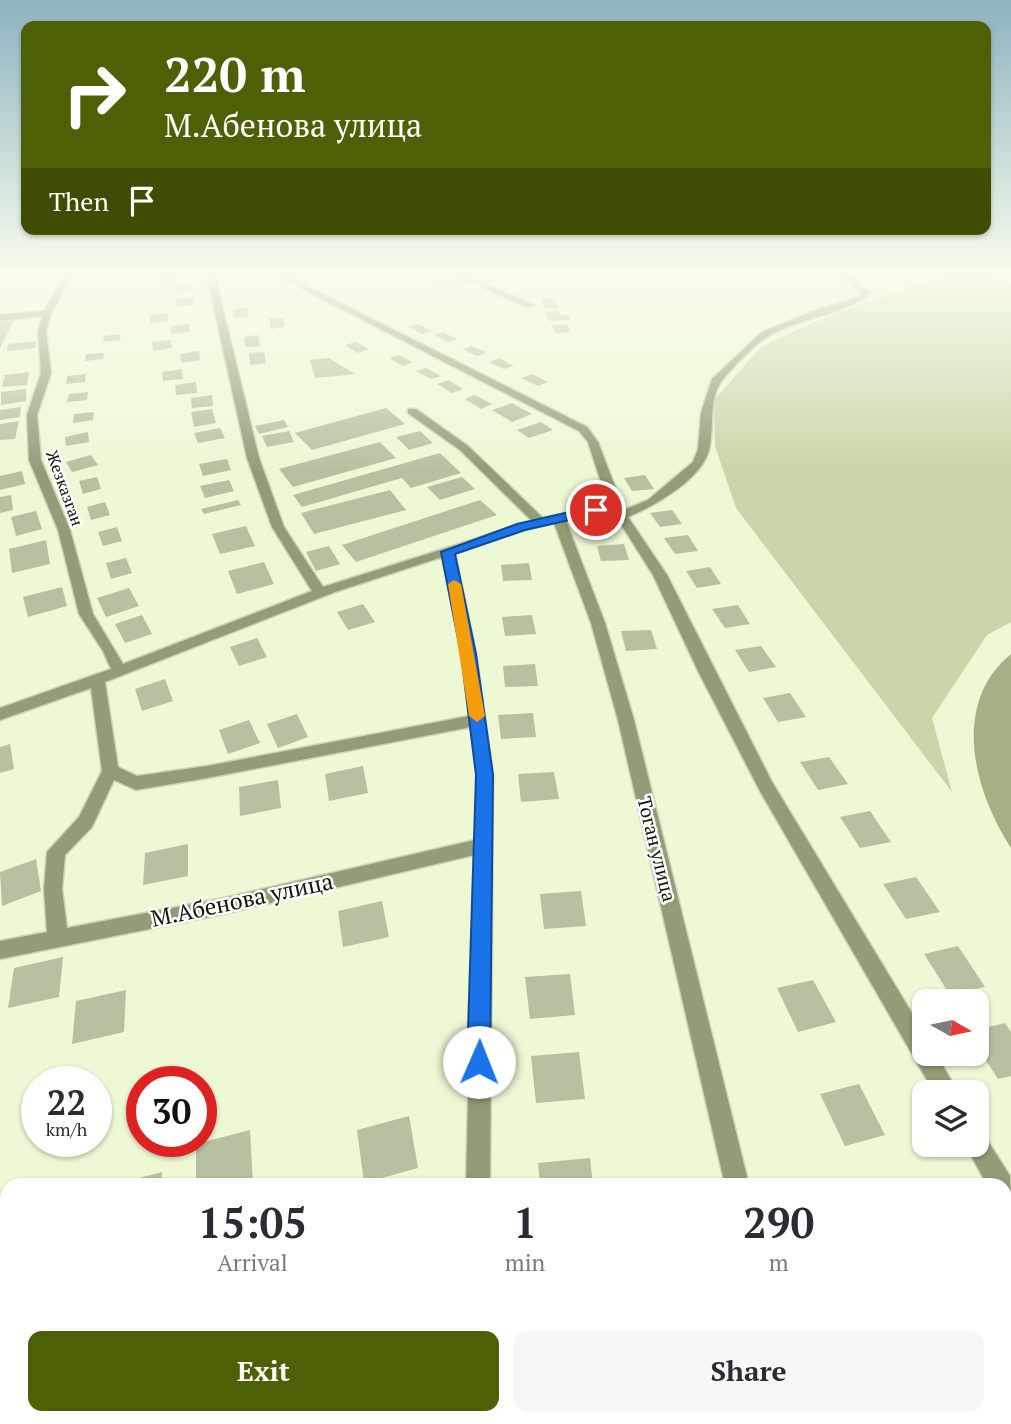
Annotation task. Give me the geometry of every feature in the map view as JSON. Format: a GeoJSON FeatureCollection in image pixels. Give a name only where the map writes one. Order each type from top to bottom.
{"type":"FeatureCollection","features":[{"type":"Feature","properties":{"kind":"street","name":"Жезказган"},"geometry":{"type":"LineString","coordinates":[[43,338],[46,373],[32,415],[35,460],[64,530],[86,614],[110,651],[119,671]]}},
{"type":"Feature","properties":{"kind":"street"},"geometry":{"type":"LineString","coordinates":[[225,338],[253,458],[278,527],[320,593]]}},
{"type":"Feature","properties":{"kind":"street"},"geometry":{"type":"LineString","coordinates":[[404,338],[583,429],[593,442],[618,511],[660,575],[766,786],[912,1033]]}},
{"type":"Feature","properties":{"kind":"street"},"geometry":{"type":"LineString","coordinates":[[0,713],[97,680],[320,593],[550,521],[652,503],[698,464],[704,449],[706,413],[717,379],[760,338]]}},
{"type":"Feature","properties":{"kind":"street"},"geometry":{"type":"LineString","coordinates":[[412,411],[464,448],[550,521]]}},
{"type":"Feature","properties":{"kind":"street","name":"Тоган улица"},"geometry":{"type":"LineString","coordinates":[[550,521],[598,623],[626,720],[735,1178]]}},
{"type":"Feature","properties":{"kind":"street"},"geometry":{"type":"LineString","coordinates":[[448,552],[468,654],[485,775],[478,1178]]}},
{"type":"Feature","properties":{"kind":"street"},"geometry":{"type":"LineString","coordinates":[[58,939],[53,889],[56,852],[86,822],[110,771],[97,680]]}},
{"type":"Feature","properties":{"kind":"street"},"geometry":{"type":"LineString","coordinates":[[110,771],[136,782],[148,781],[478,720]]}},
{"type":"Feature","properties":{"kind":"street","name":"М.Абенова улица"},"geometry":{"type":"LineString","coordinates":[[0,950],[224,906],[483,846]]}},
{"type":"Feature","properties":{"kind":"street"},"geometry":{"type":"LineString","coordinates":[[984,1157],[997,1178]]}},
{"type":"Feature","properties":{"kind":"shaded area"},"geometry":{"type":"Polygon","coordinates":[[[779,338],[1011,338],[1011,622],[987,635],[932,718],[952,792],[736,508],[715,446],[714,400],[761,347],[779,338]]]}},
{"type":"Feature","properties":{"kind":"shaded area"},"geometry":{"type":"Polygon","coordinates":[[[1011,654],[1011,848],[987,801],[979,775],[974,748],[974,722],[980,697],[992,674],[1011,654]]]}},
{"type":"Feature","properties":{"kind":"building"},"geometry":{"type":"Polygon","coordinates":[[[104,338],[120,338],[120,340],[103,342],[104,338]]]}},
{"type":"Feature","properties":{"kind":"building"},"geometry":{"type":"Polygon","coordinates":[[[244,338],[259,338],[260,346],[245,347],[244,338]]]}},
{"type":"Feature","properties":{"kind":"building"},"geometry":{"type":"Polygon","coordinates":[[[441,338],[457,339],[448,342],[441,338]]]}},
{"type":"Feature","properties":{"kind":"building"},"geometry":{"type":"Polygon","coordinates":[[[171,340],[172,348],[153,351],[152,342],[171,340]]]}},
{"type":"Feature","properties":{"kind":"building"},"geometry":{"type":"Polygon","coordinates":[[[37,341],[35,348],[7,351],[8,344],[37,341]]]}},
{"type":"Feature","properties":{"kind":"building"},"geometry":{"type":"Polygon","coordinates":[[[356,342],[369,349],[358,353],[345,345],[356,342]]]}},
{"type":"Feature","properties":{"kind":"building"},"geometry":{"type":"Polygon","coordinates":[[[472,346],[487,353],[477,356],[462,349],[472,346]]]}},
{"type":"Feature","properties":{"kind":"building"},"geometry":{"type":"Polygon","coordinates":[[[199,351],[200,360],[181,363],[180,354],[199,351]]]}},
{"type":"Feature","properties":{"kind":"building"},"geometry":{"type":"Polygon","coordinates":[[[264,352],[266,363],[250,365],[249,353],[264,352]]]}},
{"type":"Feature","properties":{"kind":"building"},"geometry":{"type":"Polygon","coordinates":[[[104,353],[103,359],[85,361],[86,354],[104,353]]]}},
{"type":"Feature","properties":{"kind":"building"},"geometry":{"type":"Polygon","coordinates":[[[399,355],[413,362],[403,366],[389,358],[399,355]]]}},
{"type":"Feature","properties":{"kind":"building"},"geometry":{"type":"Polygon","coordinates":[[[329,358],[355,374],[315,378],[310,360],[329,358]]]}},
{"type":"Feature","properties":{"kind":"building"},"geometry":{"type":"Polygon","coordinates":[[[499,358],[514,366],[504,369],[489,362],[499,358]]]}},
{"type":"Feature","properties":{"kind":"building"},"geometry":{"type":"Polygon","coordinates":[[[426,368],[441,376],[431,379],[416,371],[426,368]]]}},
{"type":"Feature","properties":{"kind":"building"},"geometry":{"type":"Polygon","coordinates":[[[182,369],[183,379],[163,381],[162,372],[182,369]]]}},
{"type":"Feature","properties":{"kind":"building"},"geometry":{"type":"Polygon","coordinates":[[[29,372],[27,385],[2,387],[5,375],[29,372]]]}},
{"type":"Feature","properties":{"kind":"building"},"geometry":{"type":"Polygon","coordinates":[[[86,374],[85,382],[66,384],[67,376],[86,374]]]}},
{"type":"Feature","properties":{"kind":"building"},"geometry":{"type":"Polygon","coordinates":[[[532,374],[548,382],[538,386],[521,378],[532,374]]]}},
{"type":"Feature","properties":{"kind":"building"},"geometry":{"type":"Polygon","coordinates":[[[448,380],[463,389],[452,393],[437,384],[448,380]]]}},
{"type":"Feature","properties":{"kind":"building"},"geometry":{"type":"Polygon","coordinates":[[[196,382],[197,393],[176,395],[175,385],[196,382]]]}},
{"type":"Feature","properties":{"kind":"building"},"geometry":{"type":"Polygon","coordinates":[[[26,389],[26,401],[1,405],[1,392],[26,389]]]}},
{"type":"Feature","properties":{"kind":"building"},"geometry":{"type":"Polygon","coordinates":[[[88,392],[87,400],[67,402],[69,394],[88,392]]]}},
{"type":"Feature","properties":{"kind":"building"},"geometry":{"type":"Polygon","coordinates":[[[212,395],[213,406],[192,408],[191,398],[212,395]]]}},
{"type":"Feature","properties":{"kind":"building"},"geometry":{"type":"Polygon","coordinates":[[[475,395],[492,404],[481,409],[465,399],[475,395]]]}},
{"type":"Feature","properties":{"kind":"building"},"geometry":{"type":"Polygon","coordinates":[[[512,403],[532,414],[512,422],[492,410],[512,403]]]}},
{"type":"Feature","properties":{"kind":"building"},"geometry":{"type":"Polygon","coordinates":[[[21,407],[20,417],[0,420],[0,410],[21,407]]]}},
{"type":"Feature","properties":{"kind":"building"},"geometry":{"type":"Polygon","coordinates":[[[386,408],[405,424],[312,450],[295,433],[386,408]]]}},
{"type":"Feature","properties":{"kind":"building"},"geometry":{"type":"Polygon","coordinates":[[[212,409],[216,423],[194,427],[191,412],[212,409]]]}},
{"type":"Feature","properties":{"kind":"building"},"geometry":{"type":"Polygon","coordinates":[[[94,412],[93,420],[73,423],[74,414],[94,412]]]}},
{"type":"Feature","properties":{"kind":"building"},"geometry":{"type":"Polygon","coordinates":[[[284,420],[288,427],[259,434],[255,426],[284,420]]]}},
{"type":"Feature","properties":{"kind":"building"},"geometry":{"type":"Polygon","coordinates":[[[19,421],[15,439],[0,440],[0,424],[19,421]]]}},
{"type":"Feature","properties":{"kind":"building"},"geometry":{"type":"Polygon","coordinates":[[[541,422],[553,430],[529,438],[517,430],[541,422]]]}},
{"type":"Feature","properties":{"kind":"building"},"geometry":{"type":"Polygon","coordinates":[[[220,428],[225,438],[198,443],[194,433],[220,428]]]}},
{"type":"Feature","properties":{"kind":"building"},"geometry":{"type":"Polygon","coordinates":[[[289,431],[294,442],[267,447],[262,436],[289,431]]]}},
{"type":"Feature","properties":{"kind":"building"},"geometry":{"type":"Polygon","coordinates":[[[420,431],[433,443],[409,450],[396,437],[420,431]]]}},
{"type":"Feature","properties":{"kind":"building"},"geometry":{"type":"Polygon","coordinates":[[[88,432],[89,442],[66,446],[65,437],[88,432]]]}},
{"type":"Feature","properties":{"kind":"building"},"geometry":{"type":"Polygon","coordinates":[[[380,442],[396,458],[293,487],[279,469],[380,442]]]}},
{"type":"Feature","properties":{"kind":"building"},"geometry":{"type":"Polygon","coordinates":[[[440,453],[461,473],[411,488],[402,478],[302,507],[293,495],[440,453]]]}},
{"type":"Feature","properties":{"kind":"building"},"geometry":{"type":"Polygon","coordinates":[[[91,455],[98,465],[72,472],[66,462],[91,455]]]}},
{"type":"Feature","properties":{"kind":"building"},"geometry":{"type":"Polygon","coordinates":[[[227,459],[231,470],[203,476],[199,464],[227,459]]]}},
{"type":"Feature","properties":{"kind":"building"},"geometry":{"type":"Polygon","coordinates":[[[22,471],[25,484],[0,490],[0,476],[22,471]]]}},
{"type":"Feature","properties":{"kind":"building"},"geometry":{"type":"Polygon","coordinates":[[[645,475],[654,489],[632,491],[624,478],[645,475]]]}},
{"type":"Feature","properties":{"kind":"building"},"geometry":{"type":"Polygon","coordinates":[[[97,477],[101,489],[83,494],[79,481],[97,477]]]}},
{"type":"Feature","properties":{"kind":"building"},"geometry":{"type":"Polygon","coordinates":[[[462,477],[475,489],[440,500],[427,487],[462,477]]]}},
{"type":"Feature","properties":{"kind":"building"},"geometry":{"type":"Polygon","coordinates":[[[229,480],[234,491],[205,498],[200,486],[229,480]]]}},
{"type":"Feature","properties":{"kind":"building"},"geometry":{"type":"Polygon","coordinates":[[[390,490],[406,510],[314,534],[301,513],[390,490]]]}},
{"type":"Feature","properties":{"kind":"building"},"geometry":{"type":"Polygon","coordinates":[[[11,495],[13,510],[0,513],[0,497],[11,495]]]}},
{"type":"Feature","properties":{"kind":"building"},"geometry":{"type":"Polygon","coordinates":[[[238,500],[241,505],[204,514],[201,509],[238,500]]]}},
{"type":"Feature","properties":{"kind":"building"},"geometry":{"type":"Polygon","coordinates":[[[480,500],[497,515],[356,562],[342,545],[480,500]]]}},
{"type":"Feature","properties":{"kind":"building"},"geometry":{"type":"Polygon","coordinates":[[[105,502],[110,515],[91,520],[87,507],[105,502]]]}},
{"type":"Feature","properties":{"kind":"building"},"geometry":{"type":"Polygon","coordinates":[[[672,510],[682,524],[660,527],[650,513],[672,510]]]}},
{"type":"Feature","properties":{"kind":"building"},"geometry":{"type":"Polygon","coordinates":[[[36,511],[42,529],[16,536],[11,517],[36,511]]]}},
{"type":"Feature","properties":{"kind":"building"},"geometry":{"type":"Polygon","coordinates":[[[246,526],[255,546],[220,554],[212,534],[246,526]]]}},
{"type":"Feature","properties":{"kind":"building"},"geometry":{"type":"Polygon","coordinates":[[[117,527],[122,541],[103,546],[98,532],[117,527]]]}},
{"type":"Feature","properties":{"kind":"building"},"geometry":{"type":"Polygon","coordinates":[[[688,535],[698,551],[675,554],[664,538],[688,535]]]}},
{"type":"Feature","properties":{"kind":"building"},"geometry":{"type":"Polygon","coordinates":[[[46,540],[50,564],[12,573],[9,549],[46,540]]]}},
{"type":"Feature","properties":{"kind":"building"},"geometry":{"type":"Polygon","coordinates":[[[624,544],[629,560],[601,561],[597,546],[624,544]]]}},
{"type":"Feature","properties":{"kind":"building"},"geometry":{"type":"Polygon","coordinates":[[[329,546],[340,564],[316,571],[306,552],[329,546]]]}},
{"type":"Feature","properties":{"kind":"building"},"geometry":{"type":"Polygon","coordinates":[[[126,558],[132,573],[111,579],[106,563],[126,558]]]}},
{"type":"Feature","properties":{"kind":"building"},"geometry":{"type":"Polygon","coordinates":[[[264,562],[274,584],[237,594],[228,571],[264,562]]]}},
{"type":"Feature","properties":{"kind":"building"},"geometry":{"type":"Polygon","coordinates":[[[529,563],[532,580],[503,581],[501,565],[529,563]]]}},
{"type":"Feature","properties":{"kind":"building"},"geometry":{"type":"Polygon","coordinates":[[[710,567],[721,584],[697,588],[686,571],[710,567]]]}},
{"type":"Feature","properties":{"kind":"building"},"geometry":{"type":"Polygon","coordinates":[[[62,587],[67,606],[28,617],[23,597],[62,587]]]}},
{"type":"Feature","properties":{"kind":"building"},"geometry":{"type":"Polygon","coordinates":[[[129,588],[139,606],[106,617],[97,598],[129,588]]]}},
{"type":"Feature","properties":{"kind":"building"},"geometry":{"type":"Polygon","coordinates":[[[363,604],[375,622],[348,630],[337,612],[363,604]]]}},
{"type":"Feature","properties":{"kind":"building"},"geometry":{"type":"Polygon","coordinates":[[[738,605],[750,624],[725,628],[712,609],[738,605]]]}},
{"type":"Feature","properties":{"kind":"building"},"geometry":{"type":"Polygon","coordinates":[[[142,615],[152,634],[125,643],[115,624],[142,615]]]}},
{"type":"Feature","properties":{"kind":"building"},"geometry":{"type":"Polygon","coordinates":[[[532,615],[536,634],[505,636],[502,617],[532,615]]]}},
{"type":"Feature","properties":{"kind":"building"},"geometry":{"type":"Polygon","coordinates":[[[651,630],[657,649],[626,651],[621,631],[651,630]]]}},
{"type":"Feature","properties":{"kind":"building"},"geometry":{"type":"Polygon","coordinates":[[[257,638],[267,657],[239,666],[230,647],[257,638]]]}},
{"type":"Feature","properties":{"kind":"building"},"geometry":{"type":"Polygon","coordinates":[[[761,646],[776,667],[749,672],[735,650],[761,646]]]}},
{"type":"Feature","properties":{"kind":"building"},"geometry":{"type":"Polygon","coordinates":[[[535,664],[538,686],[505,687],[503,666],[535,664]]]}},
{"type":"Feature","properties":{"kind":"building"},"geometry":{"type":"Polygon","coordinates":[[[165,679],[173,701],[142,711],[135,689],[165,679]]]}},
{"type":"Feature","properties":{"kind":"building"},"geometry":{"type":"Polygon","coordinates":[[[790,693],[806,717],[778,722],[763,698],[790,693]]]}},
{"type":"Feature","properties":{"kind":"building"},"geometry":{"type":"Polygon","coordinates":[[[533,713],[536,737],[501,739],[498,715],[533,713]]]}},
{"type":"Feature","properties":{"kind":"building"},"geometry":{"type":"Polygon","coordinates":[[[297,714],[308,737],[278,748],[267,724],[297,714]]]}},
{"type":"Feature","properties":{"kind":"building"},"geometry":{"type":"Polygon","coordinates":[[[249,720],[260,743],[228,754],[219,730],[249,720]]]}},
{"type":"Feature","properties":{"kind":"building"},"geometry":{"type":"Polygon","coordinates":[[[10,744],[14,769],[0,773],[0,747],[10,744]]]}},
{"type":"Feature","properties":{"kind":"building"},"geometry":{"type":"Polygon","coordinates":[[[829,757],[848,784],[818,790],[800,762],[829,757]]]}},
{"type":"Feature","properties":{"kind":"building"},"geometry":{"type":"Polygon","coordinates":[[[363,766],[368,793],[329,801],[325,774],[363,766]]]}},
{"type":"Feature","properties":{"kind":"building"},"geometry":{"type":"Polygon","coordinates":[[[554,772],[559,799],[521,802],[518,774],[554,772]]]}},
{"type":"Feature","properties":{"kind":"building"},"geometry":{"type":"Polygon","coordinates":[[[278,780],[281,808],[240,816],[239,787],[278,780]]]}},
{"type":"Feature","properties":{"kind":"building"},"geometry":{"type":"Polygon","coordinates":[[[870,811],[891,842],[860,848],[840,817],[870,811]]]}},
{"type":"Feature","properties":{"kind":"building"},"geometry":{"type":"Polygon","coordinates":[[[188,844],[188,876],[143,885],[145,853],[188,844]]]}},
{"type":"Feature","properties":{"kind":"building"},"geometry":{"type":"Polygon","coordinates":[[[36,859],[41,891],[2,906],[0,872],[36,859]]]}},
{"type":"Feature","properties":{"kind":"building"},"geometry":{"type":"Polygon","coordinates":[[[916,877],[940,912],[906,919],[883,884],[916,877]]]}},
{"type":"Feature","properties":{"kind":"building"},"geometry":{"type":"Polygon","coordinates":[[[581,891],[586,926],[544,929],[540,894],[581,891]]]}},
{"type":"Feature","properties":{"kind":"building"},"geometry":{"type":"Polygon","coordinates":[[[382,901],[389,937],[343,947],[338,911],[382,901]]]}},
{"type":"Feature","properties":{"kind":"building"},"geometry":{"type":"Polygon","coordinates":[[[958,946],[985,987],[946,989],[924,954],[958,946]]]}},
{"type":"Feature","properties":{"kind":"building"},"geometry":{"type":"Polygon","coordinates":[[[63,957],[59,997],[8,1008],[14,968],[63,957]]]}},
{"type":"Feature","properties":{"kind":"building"},"geometry":{"type":"Polygon","coordinates":[[[570,974],[575,1015],[530,1019],[525,977],[570,974]]]}},
{"type":"Feature","properties":{"kind":"building"},"geometry":{"type":"Polygon","coordinates":[[[813,980],[836,1022],[798,1032],[777,988],[813,980]]]}},
{"type":"Feature","properties":{"kind":"building"},"geometry":{"type":"Polygon","coordinates":[[[126,990],[124,1032],[72,1044],[76,1001],[126,990]]]}},
{"type":"Feature","properties":{"kind":"building"},"geometry":{"type":"Polygon","coordinates":[[[1005,1023],[1011,1032],[1011,1076],[998,1079],[989,1065],[989,1027],[1005,1023]]]}},
{"type":"Feature","properties":{"kind":"building"},"geometry":{"type":"Polygon","coordinates":[[[579,1052],[585,1099],[536,1103],[531,1056],[579,1052]]]}},
{"type":"Feature","properties":{"kind":"building"},"geometry":{"type":"Polygon","coordinates":[[[859,1084],[885,1135],[845,1146],[820,1094],[859,1084]]]}},
{"type":"Feature","properties":{"kind":"building"},"geometry":{"type":"Polygon","coordinates":[[[409,1116],[418,1168],[382,1178],[363,1178],[357,1130],[409,1116]]]}},
{"type":"Feature","properties":{"kind":"building"},"geometry":{"type":"Polygon","coordinates":[[[250,1130],[253,1178],[196,1178],[196,1157],[217,1157],[217,1139],[250,1130]]]}},
{"type":"Feature","properties":{"kind":"building"},"geometry":{"type":"Polygon","coordinates":[[[590,1158],[592,1178],[539,1178],[538,1163],[590,1158]]]}},
{"type":"Feature","properties":{"kind":"building"},"geometry":{"type":"Polygon","coordinates":[[[162,1172],[162,1178],[139,1178],[162,1172]]]}},
{"type":"Feature","properties":{"kind":"slow traffic"},"geometry":{"type":"LineString","coordinates":[[454,584],[477,716]]}},
{"type":"Feature","properties":{"kind":"route"},"geometry":{"type":"LineString","coordinates":[[479,1062],[485,775],[468,654],[448,552],[521,527],[596,510]]}}]}
